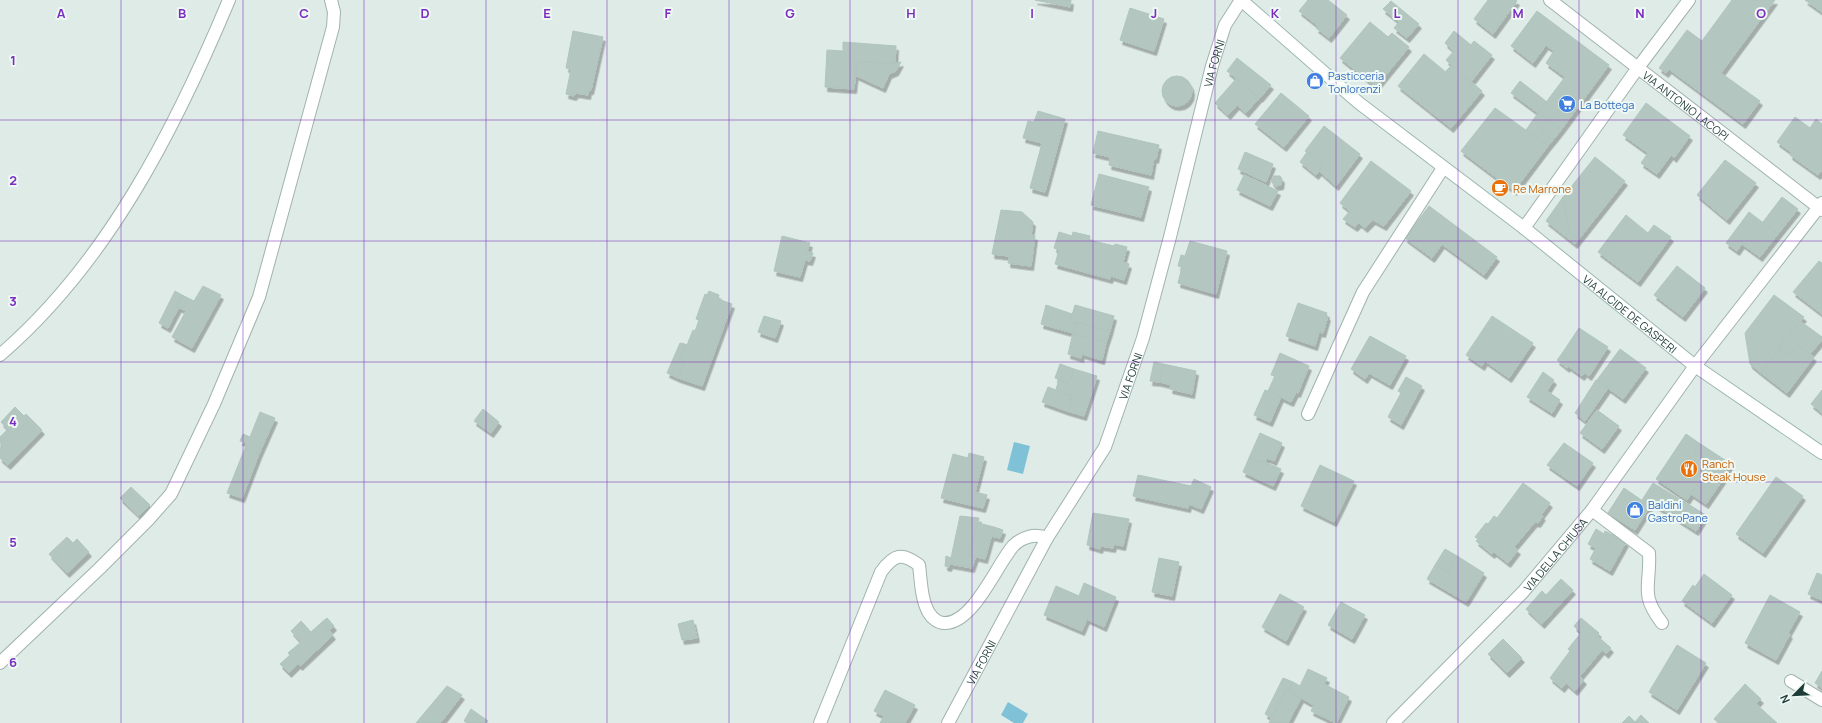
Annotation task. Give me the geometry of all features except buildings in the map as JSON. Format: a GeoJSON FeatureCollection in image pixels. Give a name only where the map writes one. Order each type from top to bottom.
{"type":"FeatureCollection","features":[{"type":"Feature","properties":{"kind":"street"},"geometry":{"type":"LineString","coordinates":[[0,355],[16,342],[72,281],[120,216],[174,120],[210,46],[229,0]]}},
{"type":"Feature","properties":{"kind":"street"},"geometry":{"type":"LineString","coordinates":[[0,663],[100,568],[148,520],[171,494],[214,404],[259,297],[333,27],[334,12],[331,0]]}},
{"type":"Feature","properties":{"kind":"street","name":"VIA ALCIDE DE GASPERI"},"geometry":{"type":"LineString","coordinates":[[1241,0],[1359,103],[1524,228],[1695,366],[1822,453]]}},
{"type":"Feature","properties":{"kind":"street","name":"VIA FORNI"},"geometry":{"type":"LineString","coordinates":[[948,723],[1047,538],[1105,447],[1143,338],[1225,25],[1241,0]]}},
{"type":"Feature","properties":{"kind":"street","name":"VIA ANTONIO LACOPI"},"geometry":{"type":"LineString","coordinates":[[1550,0],[1637,69],[1821,206]]}},
{"type":"Feature","properties":{"kind":"street"},"geometry":{"type":"LineString","coordinates":[[1524,228],[1637,69],[1689,0]]}},
{"type":"Feature","properties":{"kind":"street"},"geometry":{"type":"LineString","coordinates":[[1308,414],[1363,292],[1444,168]]}},
{"type":"Feature","properties":{"kind":"street","name":"VIA DELLA CHIUSA"},"geometry":{"type":"LineString","coordinates":[[1393,723],[1523,592],[1592,510],[1695,366],[1821,206]]}},
{"type":"Feature","properties":{"kind":"street"},"geometry":{"type":"LineString","coordinates":[[1592,510],[1649,553],[1650,567],[1646,592],[1651,609],[1662,623]]}},
{"type":"Feature","properties":{"kind":"street"},"geometry":{"type":"LineString","coordinates":[[820,723],[882,572],[889,561],[902,556],[909,557],[919,565],[929,614],[939,623],[949,623],[962,618],[987,586],[1013,546],[1025,538],[1032,536],[1039,535],[1047,538]]}},
{"type":"Feature","properties":{"kind":"street"},"geometry":{"type":"LineString","coordinates":[[1792,681],[1822,700]]}},
{"type":"Feature","properties":{"kind":"water"},"geometry":{"type":"Polygon","coordinates":[[[1014,442],[1030,446],[1023,474],[1007,470],[1014,442]]]}},
{"type":"Feature","properties":{"kind":"water"},"geometry":{"type":"Polygon","coordinates":[[[1008,702],[1028,714],[1023,723],[1014,723],[1001,715],[1008,702]]]}},
{"type":"Feature","properties":{"kind":"place","name":"Pasticceria Tonlorenzi"},"geometry":{"type":"Point","coordinates":[1315,81]}},
{"type":"Feature","properties":{"kind":"place","name":"La Bottega"},"geometry":{"type":"Point","coordinates":[1567,104]}},
{"type":"Feature","properties":{"kind":"place","name":"Re Marrone"},"geometry":{"type":"Point","coordinates":[1500,188]}},
{"type":"Feature","properties":{"kind":"place","name":"Ranch Steak House"},"geometry":{"type":"Point","coordinates":[1689,469]}},
{"type":"Feature","properties":{"kind":"place","name":"Baldini GastroPane"},"geometry":{"type":"Point","coordinates":[1635,510]}}]}
